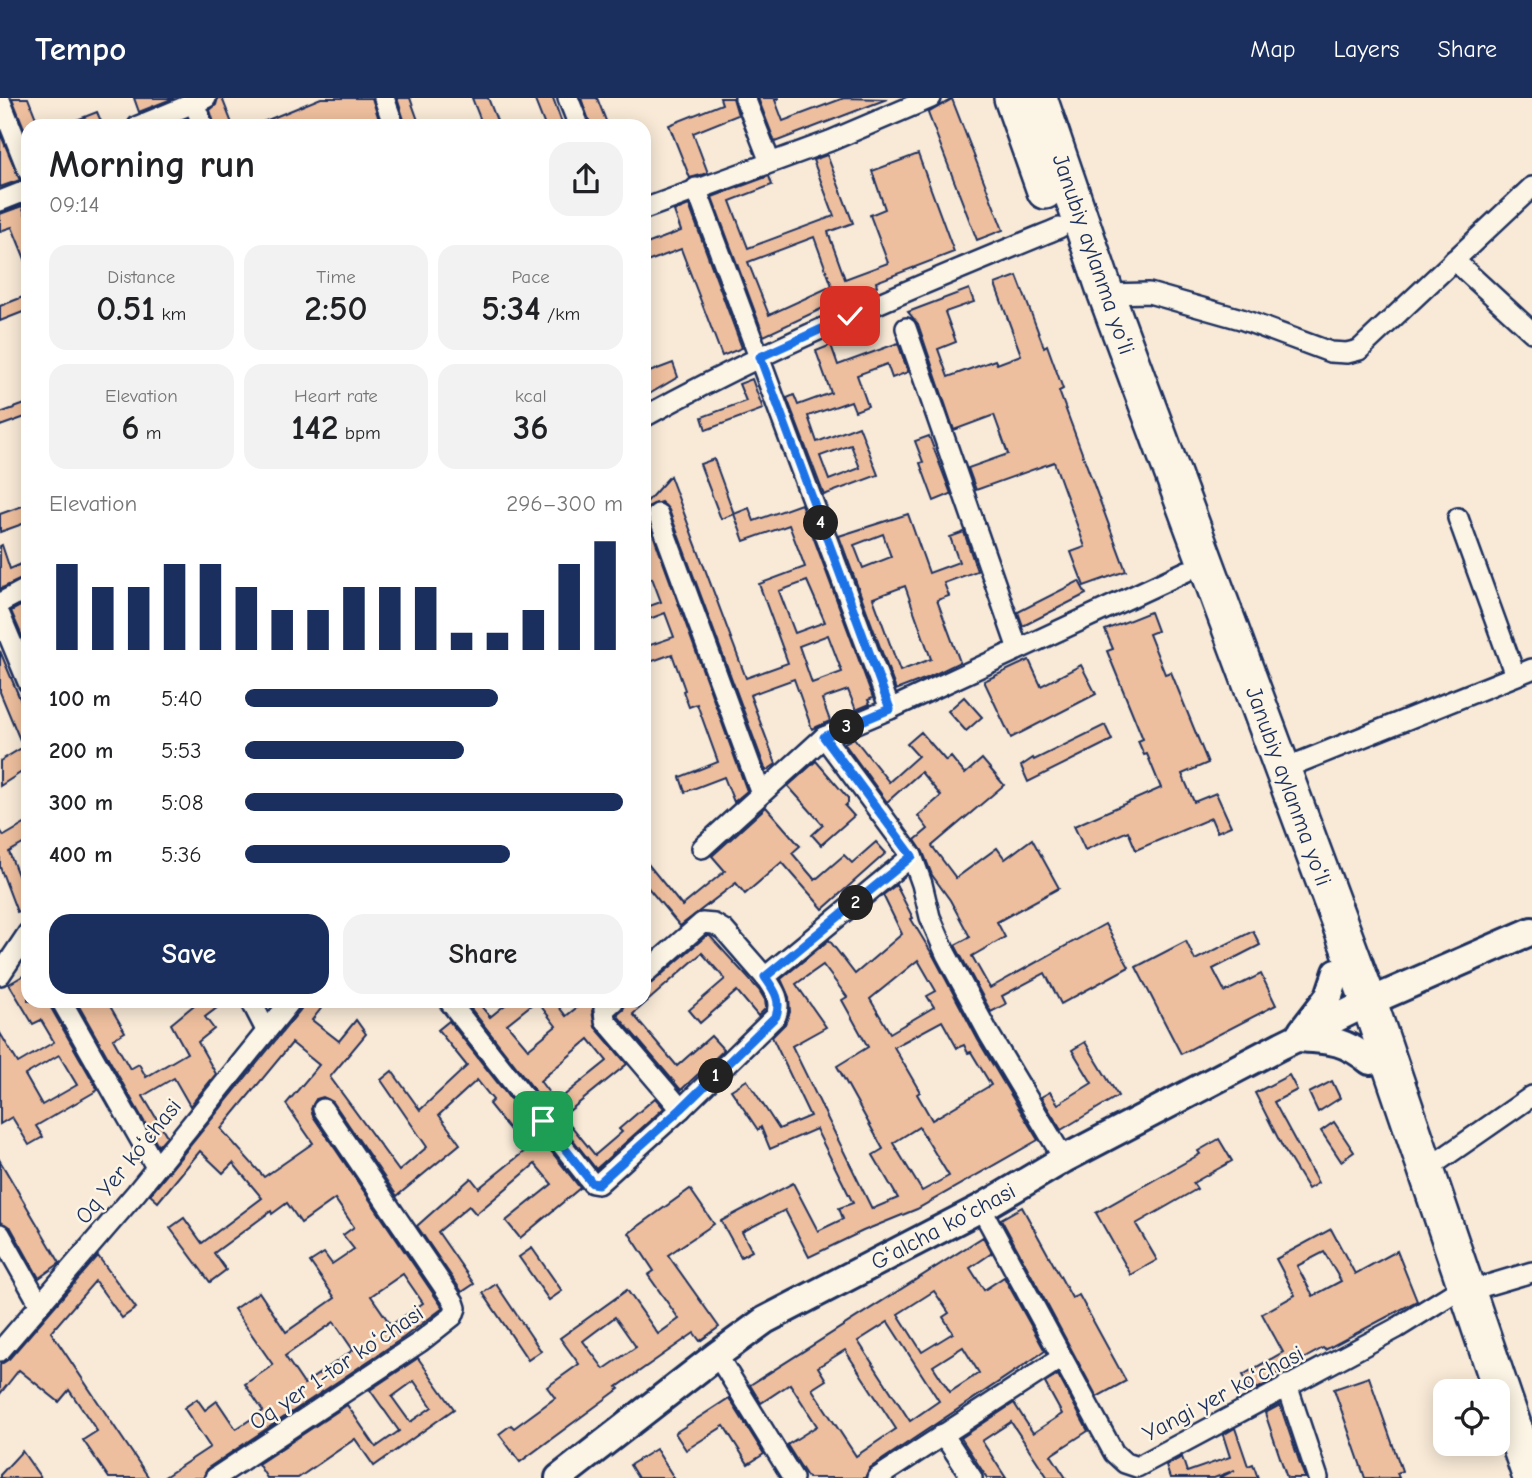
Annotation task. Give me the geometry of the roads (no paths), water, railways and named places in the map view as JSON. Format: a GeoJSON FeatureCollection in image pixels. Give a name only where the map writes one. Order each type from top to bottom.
{"type":"FeatureCollection","features":[{"type":"Feature","properties":{"kind":"highway","name":"Janubiy aylanma yoʻli"},"geometry":{"type":"LineString","coordinates":[[1012,98],[1337,972],[1360,1007],[1370,1061],[1531,1478]]}},
{"type":"Feature","properties":{"kind":"highway","name":"Janubiy aylanma yoʻli"},"geometry":{"type":"LineString","coordinates":[[1039,98],[1106,294],[1283,768],[1360,1007],[1426,1169],[1479,1379]]}},
{"type":"Feature","properties":{"kind":"highway"},"geometry":{"type":"LineString","coordinates":[[1504,1456],[1511,1478]]}},
{"type":"Feature","properties":{"kind":"street"},"geometry":{"type":"LineString","coordinates":[[384,98],[392,119]]}},
{"type":"Feature","properties":{"kind":"street"},"geometry":{"type":"LineString","coordinates":[[568,98],[576,119]]}},
{"type":"Feature","properties":{"kind":"street"},"geometry":{"type":"LineString","coordinates":[[745,98],[770,162]]}},
{"type":"Feature","properties":{"kind":"street"},"geometry":{"type":"LineString","coordinates":[[651,206],[830,141],[931,98]]}},
{"type":"Feature","properties":{"kind":"street"},"geometry":{"type":"LineString","coordinates":[[0,100],[21,153]]}},
{"type":"Feature","properties":{"kind":"street"},"geometry":{"type":"LineString","coordinates":[[154,119],[197,100],[201,119]]}},
{"type":"Feature","properties":{"kind":"street"},"geometry":{"type":"LineString","coordinates":[[1106,294],[1149,293],[1241,319],[1330,352],[1347,353],[1359,350],[1532,187]]}},
{"type":"Feature","properties":{"kind":"street"},"geometry":{"type":"LineString","coordinates":[[696,188],[890,709]]}},
{"type":"Feature","properties":{"kind":"street"},"geometry":{"type":"LineString","coordinates":[[0,201],[21,193]]}},
{"type":"Feature","properties":{"kind":"street"},"geometry":{"type":"LineString","coordinates":[[651,413],[713,379],[850,316],[1059,228]]}},
{"type":"Feature","properties":{"kind":"street"},"geometry":{"type":"LineString","coordinates":[[1454,260],[1532,332]]}},
{"type":"Feature","properties":{"kind":"street"},"geometry":{"type":"LineString","coordinates":[[906,328],[1018,649]]}},
{"type":"Feature","properties":{"kind":"street"},"geometry":{"type":"LineString","coordinates":[[658,514],[761,794]]}},
{"type":"Feature","properties":{"kind":"street"},"geometry":{"type":"LineString","coordinates":[[1283,768],[1523,672],[1458,518]]}},
{"type":"Feature","properties":{"kind":"street"},"geometry":{"type":"LineString","coordinates":[[702,848],[824,737],[1187,571]]}},
{"type":"Feature","properties":{"kind":"street"},"geometry":{"type":"LineString","coordinates":[[0,603],[21,592]]}},
{"type":"Feature","properties":{"kind":"street"},"geometry":{"type":"LineString","coordinates":[[0,615],[21,665]]}},
{"type":"Feature","properties":{"kind":"street"},"geometry":{"type":"LineString","coordinates":[[824,737],[912,856],[930,917],[946,954],[989,1034],[1065,1159]]}},
{"type":"Feature","properties":{"kind":"street"},"geometry":{"type":"LineString","coordinates":[[765,977],[912,856]]}},
{"type":"Feature","properties":{"kind":"street"},"geometry":{"type":"LineString","coordinates":[[455,1008],[595,1185],[603,1181],[681,1109],[776,1016],[780,1007],[765,977],[724,930],[714,924],[702,923],[651,968]]}},
{"type":"Feature","properties":{"kind":"street","name":"Gʻalcha koʻchasi"},"geometry":{"type":"LineString","coordinates":[[559,1478],[765,1320],[981,1208],[1065,1159],[1296,1038],[1532,931]]}},
{"type":"Feature","properties":{"kind":"street"},"geometry":{"type":"LineString","coordinates":[[0,975],[21,944]]}},
{"type":"Feature","properties":{"kind":"street"},"geometry":{"type":"LineString","coordinates":[[1296,1038],[1325,1003],[1337,972]]}},
{"type":"Feature","properties":{"kind":"street"},"geometry":{"type":"LineString","coordinates":[[65,1008],[156,1167]]}},
{"type":"Feature","properties":{"kind":"street"},"geometry":{"type":"LineString","coordinates":[[255,1008],[266,1030]]}},
{"type":"Feature","properties":{"kind":"street","name":"Oq Yer koʻchasi"},"geometry":{"type":"LineString","coordinates":[[0,1352],[39,1303],[136,1193],[285,1008]]}},
{"type":"Feature","properties":{"kind":"street"},"geometry":{"type":"LineString","coordinates":[[606,1008],[605,1020],[681,1109]]}},
{"type":"Feature","properties":{"kind":"street"},"geometry":{"type":"LineString","coordinates":[[1296,1038],[1337,1041],[1356,1050],[1370,1061]]}},
{"type":"Feature","properties":{"kind":"street"},"geometry":{"type":"LineString","coordinates":[[1426,1169],[1532,1096]]}},
{"type":"Feature","properties":{"kind":"street","name":"Oq yer 1-tor koʻchasi"},"geometry":{"type":"LineString","coordinates":[[215,1478],[420,1342],[455,1312],[454,1302],[323,1109]]}},
{"type":"Feature","properties":{"kind":"street","name":"Yangi yer koʻchasi"},"geometry":{"type":"LineString","coordinates":[[981,1208],[1114,1452],[1125,1463],[1137,1467],[1459,1293],[1532,1272]]}},
{"type":"Feature","properties":{"kind":"street"},"geometry":{"type":"LineString","coordinates":[[0,1234],[39,1303]]}},
{"type":"Feature","properties":{"kind":"street"},"geometry":{"type":"LineString","coordinates":[[716,1355],[793,1478]]}},
{"type":"Feature","properties":{"kind":"street"},"geometry":{"type":"LineString","coordinates":[[877,1478],[1061,1357]]}},
{"type":"Feature","properties":{"kind":"street"},"geometry":{"type":"LineString","coordinates":[[1287,1385],[1318,1478]]}},
{"type":"Feature","properties":{"kind":"street"},"geometry":{"type":"LineString","coordinates":[[943,1434],[972,1478]]}},
{"type":"Feature","properties":{"kind":"street"},"geometry":{"type":"LineString","coordinates":[[1137,1467],[1146,1470],[1155,1478]]}}]}
